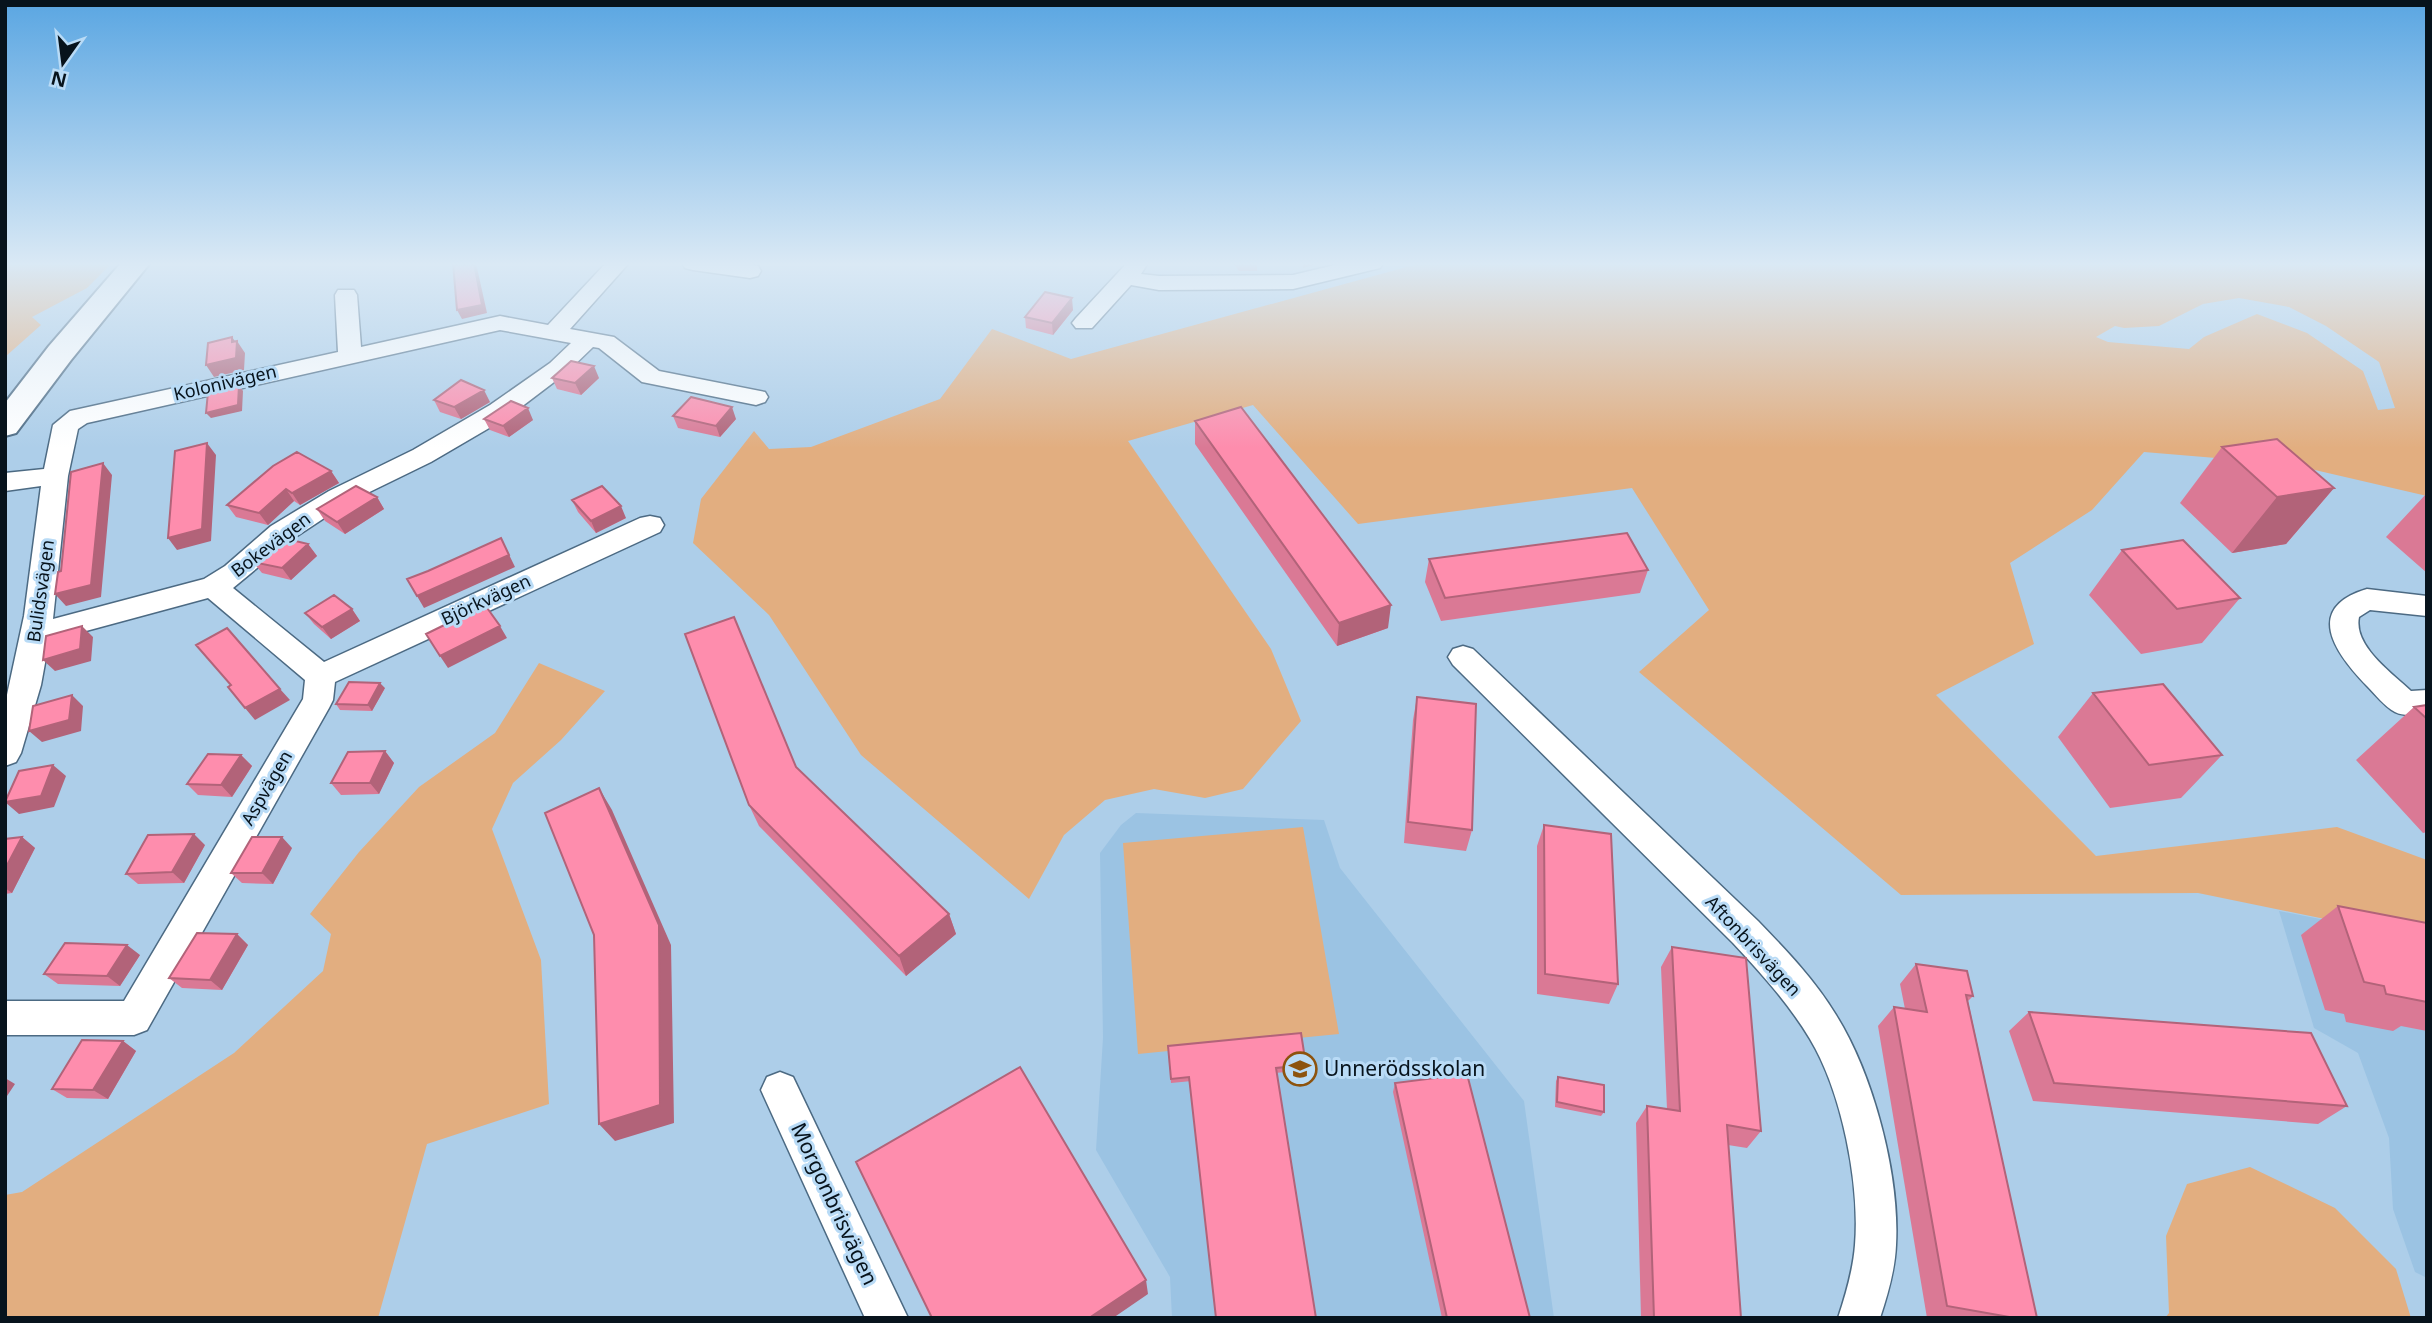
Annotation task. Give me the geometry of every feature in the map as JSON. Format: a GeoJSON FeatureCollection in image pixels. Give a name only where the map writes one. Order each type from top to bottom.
{"type":"FeatureCollection","features":[{"type":"Feature","properties":{"kind":"street"},"geometry":{"type":"LineString","coordinates":[[5,426],[84,325]]}},
{"type":"Feature","properties":{"kind":"street"},"geometry":{"type":"LineString","coordinates":[[348,325],[351,355]]}},
{"type":"Feature","properties":{"kind":"street","name":"Kolonivägen"},"geometry":{"type":"LineString","coordinates":[[55,476],[66,425],[79,417],[492,325]]}},
{"type":"Feature","properties":{"kind":"street","name":"Kolonivägen"},"geometry":{"type":"LineString","coordinates":[[510,325],[606,342],[651,377],[756,397]]}},
{"type":"Feature","properties":{"kind":"street"},"geometry":{"type":"LineString","coordinates":[[554,332],[561,325]]}},
{"type":"Feature","properties":{"kind":"street","name":"Bokevägen"},"geometry":{"type":"LineString","coordinates":[[36,634],[213,587],[235,573],[281,533],[338,497],[422,456],[499,411],[558,368],[589,338]]}},
{"type":"Feature","properties":{"kind":"street"},"geometry":{"type":"LineString","coordinates":[[5,482],[55,476]]}},
{"type":"Feature","properties":{"kind":"street","name":"Bulidsvägen"},"geometry":{"type":"LineString","coordinates":[[5,753],[17,721],[36,634],[47,563],[55,476]]}},
{"type":"Feature","properties":{"kind":"street","name":"Björkvägen"},"geometry":{"type":"LineString","coordinates":[[321,676],[650,525]]}},
{"type":"Feature","properties":{"kind":"street"},"geometry":{"type":"LineString","coordinates":[[213,587],[321,676]]}},
{"type":"Feature","properties":{"kind":"street"},"geometry":{"type":"LineString","coordinates":[[2427,606],[2367,599],[2345,613],[2342,625],[2347,642],[2404,703],[2427,702]]}},
{"type":"Feature","properties":{"kind":"street","name":"Aftonbrisvägen"},"geometry":{"type":"LineString","coordinates":[[1463,657],[1751,940],[1803,999],[1838,1054],[1855,1103],[1870,1177],[1876,1237],[1867,1294],[1859,1318]]}},
{"type":"Feature","properties":{"kind":"street","name":"Aspvägen"},"geometry":{"type":"LineString","coordinates":[[5,1018],[134,1018],[318,700],[321,676]]}},
{"type":"Feature","properties":{"kind":"street","name":"Morgonbrisvägen"},"geometry":{"type":"LineString","coordinates":[[780,1090],[887,1318]]}},
{"type":"Feature","properties":{"kind":"shaded area"},"geometry":{"type":"Polygon","coordinates":[[[5,325],[41,325],[5,357],[5,325]]]}},
{"type":"Feature","properties":{"kind":"shaded area"},"geometry":{"type":"Polygon","coordinates":[[[1196,325],[2162,325],[2124,328],[2115,326],[2096,337],[2108,342],[2189,349],[2204,337],[2232,325],[2285,325],[2307,333],[2363,371],[2378,410],[2395,408],[2379,362],[2324,325],[2427,325],[2427,496],[2289,464],[2144,452],[2092,510],[2010,563],[2034,644],[1936,695],[2096,856],[2337,827],[2427,860],[2427,940],[2198,893],[1901,895],[1639,672],[1709,610],[1632,488],[1358,524],[1253,405],[1128,441],[1271,649],[1301,721],[1243,789],[1205,798],[1154,789],[1105,800],[1064,835],[1029,899],[861,755],[769,615],[693,543],[701,499],[754,431],[769,449],[811,447],[940,399],[992,329],[1071,359],[1196,325]]]}},
{"type":"Feature","properties":{"kind":"shaded area"},"geometry":{"type":"Polygon","coordinates":[[[539,663],[605,691],[561,740],[513,783],[492,829],[541,960],[549,1104],[427,1144],[378,1318],[5,1318],[5,1195],[22,1192],[234,1053],[323,971],[331,934],[310,914],[359,852],[419,787],[495,733],[539,663]]]}},
{"type":"Feature","properties":{"kind":"shaded area","name":"Unnerödsskolan"},"geometry":{"type":"Polygon","coordinates":[[[1136,813],[1324,820],[1340,868],[1524,1101],[1554,1318],[1172,1318],[1170,1277],[1096,1150],[1103,1038],[1100,853],[1121,825],[1136,813]]]}},
{"type":"Feature","properties":{"kind":"shaded area"},"geometry":{"type":"Polygon","coordinates":[[[1303,827],[1339,1034],[1138,1054],[1123,843],[1303,827]]]}},
{"type":"Feature","properties":{"kind":"shaded area"},"geometry":{"type":"Polygon","coordinates":[[[2279,911],[2427,940],[2427,1278],[2415,1272],[2393,1209],[2389,1138],[2358,1053],[2314,1028],[2279,911]]]}},
{"type":"Feature","properties":{"kind":"shaded area"},"geometry":{"type":"Polygon","coordinates":[[[2250,1167],[2335,1208],[2396,1269],[2411,1318],[2165,1318],[2169,1313],[2166,1236],[2187,1184],[2250,1167]]]}},
{"type":"Feature","properties":{"kind":"building"},"geometry":{"type":"Polygon","coordinates":[[[232,337],[232,342],[237,341],[236,358],[206,365],[208,343],[232,337]]]}},
{"type":"Feature","properties":{"kind":"building"},"geometry":{"type":"Polygon","coordinates":[[[571,361],[594,366],[575,383],[552,378],[571,361]]]}},
{"type":"Feature","properties":{"kind":"building"},"geometry":{"type":"Polygon","coordinates":[[[461,380],[484,390],[454,407],[434,400],[461,380]]]}},
{"type":"Feature","properties":{"kind":"building"},"geometry":{"type":"Polygon","coordinates":[[[239,385],[238,405],[206,413],[208,392],[239,385]]]}},
{"type":"Feature","properties":{"kind":"building"},"geometry":{"type":"Polygon","coordinates":[[[691,397],[732,407],[716,426],[673,416],[691,397]]]}},
{"type":"Feature","properties":{"kind":"building"},"geometry":{"type":"Polygon","coordinates":[[[511,401],[528,408],[503,426],[484,419],[511,401]]]}},
{"type":"Feature","properties":{"kind":"building"},"geometry":{"type":"Polygon","coordinates":[[[1241,407],[1391,605],[1339,623],[1195,421],[1241,407]]]}},
{"type":"Feature","properties":{"kind":"building"},"geometry":{"type":"Polygon","coordinates":[[[2277,439],[2334,488],[2277,497],[2222,447],[2277,439]]]}},
{"type":"Feature","properties":{"kind":"building"},"geometry":{"type":"Polygon","coordinates":[[[207,443],[202,529],[168,538],[175,451],[207,443]]]}},
{"type":"Feature","properties":{"kind":"building"},"geometry":{"type":"Polygon","coordinates":[[[297,452],[331,471],[292,493],[286,489],[259,513],[227,505],[273,466],[297,452]]]}},
{"type":"Feature","properties":{"kind":"building"},"geometry":{"type":"Polygon","coordinates":[[[103,463],[91,585],[55,594],[58,572],[61,571],[71,472],[103,463]]]}},
{"type":"Feature","properties":{"kind":"building"},"geometry":{"type":"Polygon","coordinates":[[[356,486],[377,497],[337,522],[317,509],[356,486]]]}},
{"type":"Feature","properties":{"kind":"building"},"geometry":{"type":"Polygon","coordinates":[[[602,486],[621,506],[591,521],[572,500],[602,486]]]}},
{"type":"Feature","properties":{"kind":"building"},"geometry":{"type":"Polygon","coordinates":[[[1627,533],[1648,570],[1445,598],[1429,559],[1627,533]]]}},
{"type":"Feature","properties":{"kind":"building"},"geometry":{"type":"Polygon","coordinates":[[[279,537],[308,544],[282,568],[253,562],[279,537]]]}},
{"type":"Feature","properties":{"kind":"building"},"geometry":{"type":"Polygon","coordinates":[[[501,538],[509,555],[417,596],[407,579],[428,571],[501,538]]]}},
{"type":"Feature","properties":{"kind":"building"},"geometry":{"type":"Polygon","coordinates":[[[2183,540],[2240,598],[2177,609],[2122,550],[2183,540]]]}},
{"type":"Feature","properties":{"kind":"building"},"geometry":{"type":"Polygon","coordinates":[[[334,595],[352,609],[322,627],[305,613],[334,595]]]}},
{"type":"Feature","properties":{"kind":"building"},"geometry":{"type":"Polygon","coordinates":[[[485,605],[500,626],[440,656],[426,634],[485,605]]]}},
{"type":"Feature","properties":{"kind":"building"},"geometry":{"type":"Polygon","coordinates":[[[734,617],[796,767],[949,914],[899,956],[749,805],[685,634],[734,617]]]}},
{"type":"Feature","properties":{"kind":"building"},"geometry":{"type":"Polygon","coordinates":[[[82,626],[80,649],[43,660],[46,636],[82,626]]]}},
{"type":"Feature","properties":{"kind":"building"},"geometry":{"type":"Polygon","coordinates":[[[227,628],[280,689],[245,708],[228,687],[231,685],[196,645],[227,628]]]}},
{"type":"Feature","properties":{"kind":"building"},"geometry":{"type":"Polygon","coordinates":[[[349,682],[380,683],[368,705],[336,704],[349,682]]]}},
{"type":"Feature","properties":{"kind":"building"},"geometry":{"type":"Polygon","coordinates":[[[2163,684],[2222,755],[2149,765],[2093,693],[2163,684]]]}},
{"type":"Feature","properties":{"kind":"building"},"geometry":{"type":"Polygon","coordinates":[[[72,695],[69,720],[29,731],[33,706],[72,695]]]}},
{"type":"Feature","properties":{"kind":"building"},"geometry":{"type":"Polygon","coordinates":[[[1417,697],[1476,704],[1472,830],[1408,822],[1417,697]]]}},
{"type":"Feature","properties":{"kind":"building"},"geometry":{"type":"Polygon","coordinates":[[[2427,705],[2427,719],[2414,707],[2427,705]]]}},
{"type":"Feature","properties":{"kind":"building"},"geometry":{"type":"Polygon","coordinates":[[[385,751],[370,783],[331,783],[348,752],[385,751]]]}},
{"type":"Feature","properties":{"kind":"building"},"geometry":{"type":"Polygon","coordinates":[[[208,754],[241,755],[221,785],[187,784],[208,754]]]}},
{"type":"Feature","properties":{"kind":"building"},"geometry":{"type":"Polygon","coordinates":[[[53,765],[41,796],[5,802],[19,771],[53,765]]]}},
{"type":"Feature","properties":{"kind":"building"},"geometry":{"type":"Polygon","coordinates":[[[599,788],[659,925],[660,1105],[599,1124],[594,935],[545,813],[599,788]]]}},
{"type":"Feature","properties":{"kind":"building"},"geometry":{"type":"Polygon","coordinates":[[[1544,825],[1611,834],[1618,984],[1545,974],[1544,825]]]}},
{"type":"Feature","properties":{"kind":"building"},"geometry":{"type":"Polygon","coordinates":[[[194,834],[172,872],[126,874],[148,835],[194,834]]]}},
{"type":"Feature","properties":{"kind":"building"},"geometry":{"type":"Polygon","coordinates":[[[22,837],[5,869],[5,839],[22,837]]]}},
{"type":"Feature","properties":{"kind":"building"},"geometry":{"type":"Polygon","coordinates":[[[252,837],[282,837],[262,873],[231,873],[252,837]]]}},
{"type":"Feature","properties":{"kind":"building"},"geometry":{"type":"Polygon","coordinates":[[[2338,906],[2427,923],[2427,1002],[2386,994],[2384,986],[2364,982],[2338,906]]]}},
{"type":"Feature","properties":{"kind":"building"},"geometry":{"type":"Polygon","coordinates":[[[197,933],[237,934],[210,980],[169,978],[197,933]]]}},
{"type":"Feature","properties":{"kind":"building"},"geometry":{"type":"Polygon","coordinates":[[[65,943],[127,945],[107,976],[44,974],[65,943]]]}},
{"type":"Feature","properties":{"kind":"building"},"geometry":{"type":"Polygon","coordinates":[[[1672,947],[1746,958],[1761,1131],[1727,1125],[1741,1318],[1654,1318],[1647,1106],[1680,1111],[1672,947]]]}},
{"type":"Feature","properties":{"kind":"building"},"geometry":{"type":"Polygon","coordinates":[[[1916,964],[1967,971],[1973,996],[1966,995],[2037,1318],[2015,1318],[1947,1306],[1894,1007],[1927,1012],[1916,964]]]}},
{"type":"Feature","properties":{"kind":"building"},"geometry":{"type":"Polygon","coordinates":[[[2029,1012],[2311,1033],[2347,1106],[2054,1083],[2029,1012]]]}},
{"type":"Feature","properties":{"kind":"building"},"geometry":{"type":"Polygon","coordinates":[[[1301,1033],[1306,1065],[1276,1068],[1316,1318],[1216,1318],[1189,1077],[1171,1079],[1168,1046],[1301,1033]]]}},
{"type":"Feature","properties":{"kind":"building"},"geometry":{"type":"Polygon","coordinates":[[[82,1040],[123,1041],[93,1090],[52,1089],[82,1040]]]}},
{"type":"Feature","properties":{"kind":"building"},"geometry":{"type":"Polygon","coordinates":[[[1020,1067],[1146,1280],[1089,1318],[932,1318],[856,1162],[1020,1067]]]}},
{"type":"Feature","properties":{"kind":"building"},"geometry":{"type":"Polygon","coordinates":[[[1467,1074],[1530,1318],[1447,1318],[1395,1083],[1467,1074]]]}},
{"type":"Feature","properties":{"kind":"building"},"geometry":{"type":"Polygon","coordinates":[[[1558,1077],[1604,1085],[1604,1112],[1557,1102],[1558,1077]]]}},
{"type":"Feature","properties":{"kind":"place","name":"Unnerödsskolan"},"geometry":{"type":"Point","coordinates":[1300,1069]}}]}
